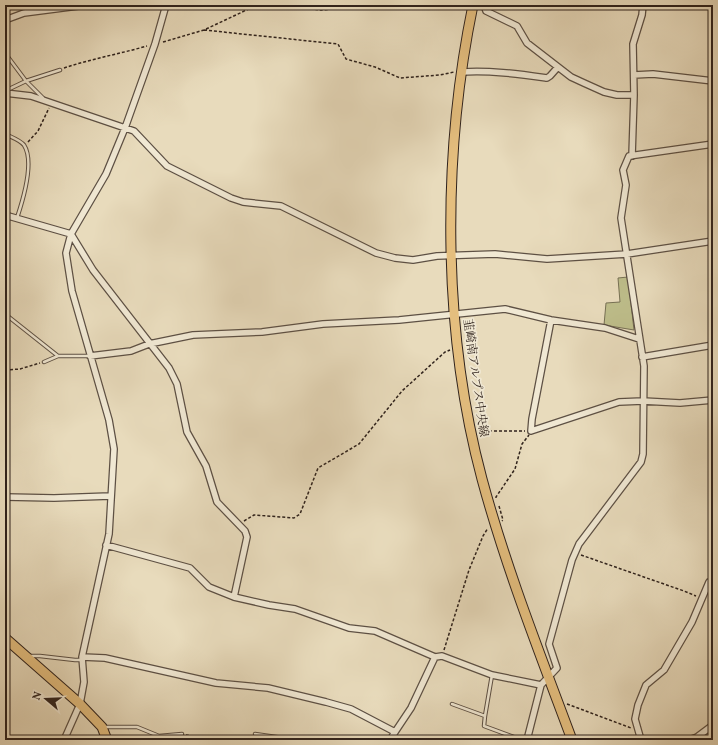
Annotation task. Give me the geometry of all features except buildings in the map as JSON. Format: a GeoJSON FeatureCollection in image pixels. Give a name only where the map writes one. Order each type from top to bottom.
{"type":"FeatureCollection","features":[{"type":"Feature","properties":{"kind":"main road","name":"韮崎南アルプス中央線"},"geometry":{"type":"LineString","coordinates":[[473,5],[461,72],[455,126],[451,188],[451,256],[458,347],[471,432],[481,476],[495,525],[572,740]]}},
{"type":"Feature","properties":{"kind":"main road"},"geometry":{"type":"LineString","coordinates":[[5,638],[80,704],[102,727],[107,740]]}},
{"type":"Feature","properties":{"kind":"street"},"geometry":{"type":"LineString","coordinates":[[5,20],[24,13],[86,5]]}},
{"type":"Feature","properties":{"kind":"street"},"geometry":{"type":"LineString","coordinates":[[64,740],[80,704],[84,682],[82,659],[108,534],[114,449],[109,420],[72,291],[66,253],[70,234],[106,174],[125,128],[156,44],[166,5]]}},
{"type":"Feature","properties":{"kind":"street"},"geometry":{"type":"LineString","coordinates":[[484,5],[486,10],[517,26],[527,43],[571,77],[604,92],[617,95],[634,95]]}},
{"type":"Feature","properties":{"kind":"street"},"geometry":{"type":"LineString","coordinates":[[632,156],[634,95],[633,44],[642,16],[643,5]]}},
{"type":"Feature","properties":{"kind":"street"},"geometry":{"type":"LineString","coordinates":[[461,72],[480,71],[512,73],[547,78],[558,67]]}},
{"type":"Feature","properties":{"kind":"street"},"geometry":{"type":"LineString","coordinates":[[634,75],[653,74],[713,81],[713,94]]}},
{"type":"Feature","properties":{"kind":"street"},"geometry":{"type":"LineString","coordinates":[[5,92],[31,96],[134,131],[167,166],[231,198],[243,202],[281,206],[376,253],[395,258],[413,260],[451,256],[495,254],[547,259],[627,254],[713,241]]}},
{"type":"Feature","properties":{"kind":"street"},"geometry":{"type":"LineString","coordinates":[[527,740],[541,685],[557,668],[549,644],[579,544],[641,462],[643,454],[644,366],[620,218],[626,185],[623,170],[629,156],[713,144]]}},
{"type":"Feature","properties":{"kind":"street"},"geometry":{"type":"LineString","coordinates":[[5,215],[70,234],[93,270],[169,368],[177,384],[187,432],[206,466],[217,502],[245,531],[247,537],[234,596]]}},
{"type":"Feature","properties":{"kind":"street"},"geometry":{"type":"LineString","coordinates":[[90,356],[131,351],[149,344],[193,335],[262,332],[323,324],[399,320],[505,309],[551,320],[605,328],[639,339]]}},
{"type":"Feature","properties":{"kind":"street"},"geometry":{"type":"LineString","coordinates":[[551,320],[534,405],[531,431],[619,402],[680,403],[713,400]]}},
{"type":"Feature","properties":{"kind":"street"},"geometry":{"type":"LineString","coordinates":[[642,357],[713,345]]}},
{"type":"Feature","properties":{"kind":"street"},"geometry":{"type":"LineString","coordinates":[[5,497],[54,498],[110,496]]}},
{"type":"Feature","properties":{"kind":"street"},"geometry":{"type":"LineString","coordinates":[[106,544],[190,568],[209,586],[234,596],[269,605],[295,609],[349,628],[375,631],[435,657],[442,656],[492,675],[541,685]]}},
{"type":"Feature","properties":{"kind":"street"},"geometry":{"type":"LineString","coordinates":[[641,740],[635,719],[638,705],[646,685],[664,670],[692,622],[710,582],[713,583]]}},
{"type":"Feature","properties":{"kind":"street"},"geometry":{"type":"LineString","coordinates":[[390,740],[411,708],[435,657]]}},
{"type":"Feature","properties":{"kind":"street"},"geometry":{"type":"LineString","coordinates":[[82,659],[105,658],[216,683],[268,688],[351,709],[395,732]]}},
{"type":"Feature","properties":{"kind":"street"},"geometry":{"type":"LineString","coordinates":[[689,740],[697,737],[713,725]]}},
{"type":"Feature","properties":{"kind":"lane"},"geometry":{"type":"LineString","coordinates":[[5,53],[26,81],[48,102]]}},
{"type":"Feature","properties":{"kind":"lane"},"geometry":{"type":"LineString","coordinates":[[5,92],[26,81],[60,70]]}},
{"type":"Feature","properties":{"kind":"lane"},"geometry":{"type":"LineString","coordinates":[[5,134],[23,144],[27,152],[28,170],[26,191],[17,218]]}},
{"type":"Feature","properties":{"kind":"lane"},"geometry":{"type":"LineString","coordinates":[[5,314],[58,356]]}},
{"type":"Feature","properties":{"kind":"lane"},"geometry":{"type":"LineString","coordinates":[[44,362],[58,356],[90,356]]}},
{"type":"Feature","properties":{"kind":"lane"},"geometry":{"type":"LineString","coordinates":[[24,656],[40,656],[75,660],[82,659]]}},
{"type":"Feature","properties":{"kind":"lane"},"geometry":{"type":"LineString","coordinates":[[492,675],[484,726],[522,740]]}},
{"type":"Feature","properties":{"kind":"lane"},"geometry":{"type":"LineString","coordinates":[[452,704],[485,716]]}},
{"type":"Feature","properties":{"kind":"lane"},"geometry":{"type":"LineString","coordinates":[[102,727],[137,727],[159,736],[182,734]]}},
{"type":"Feature","properties":{"kind":"lane"},"geometry":{"type":"LineString","coordinates":[[255,734],[297,740]]}},
{"type":"Feature","properties":{"kind":"path"},"geometry":{"type":"LineString","coordinates":[[60,70],[90,60],[156,44],[204,30],[257,5]]}},
{"type":"Feature","properties":{"kind":"path"},"geometry":{"type":"LineString","coordinates":[[274,5],[321,10],[346,5]]}},
{"type":"Feature","properties":{"kind":"path"},"geometry":{"type":"LineString","coordinates":[[204,30],[338,44],[346,59],[375,67],[400,78],[461,72]]}},
{"type":"Feature","properties":{"kind":"path"},"geometry":{"type":"LineString","coordinates":[[24,146],[38,131],[45,119],[48,102]]}},
{"type":"Feature","properties":{"kind":"path"},"geometry":{"type":"LineString","coordinates":[[239,525],[254,515],[294,518],[300,514],[318,468],[359,444],[402,391],[445,352],[458,347]]}},
{"type":"Feature","properties":{"kind":"path"},"geometry":{"type":"LineString","coordinates":[[5,370],[20,369],[44,362]]}},
{"type":"Feature","properties":{"kind":"path"},"geometry":{"type":"LineString","coordinates":[[471,432],[503,430],[531,431]]}},
{"type":"Feature","properties":{"kind":"path"},"geometry":{"type":"LineString","coordinates":[[442,656],[469,570],[483,536],[487,529],[503,520],[496,497],[515,469],[522,444],[531,431]]}},
{"type":"Feature","properties":{"kind":"path"},"geometry":{"type":"LineString","coordinates":[[575,554],[684,591],[702,600]]}},
{"type":"Feature","properties":{"kind":"path"},"geometry":{"type":"LineString","coordinates":[[560,706],[567,704],[638,731]]}},
{"type":"Feature","properties":{"kind":"path"},"geometry":{"type":"LineString","coordinates":[[182,734],[216,740]]}},
{"type":"Feature","properties":{"kind":"path"},"geometry":{"type":"LineString","coordinates":[[241,740],[255,734]]}},
{"type":"Feature","properties":{"kind":"green space"},"geometry":{"type":"Polygon","coordinates":[[[628,277],[634,330],[604,325],[606,303],[620,302],[618,278],[628,277]]]}},
{"type":"Feature","properties":{"kind":"waterway"},"geometry":{"type":"LineString","coordinates":[[698,740],[713,729]]}}]}
